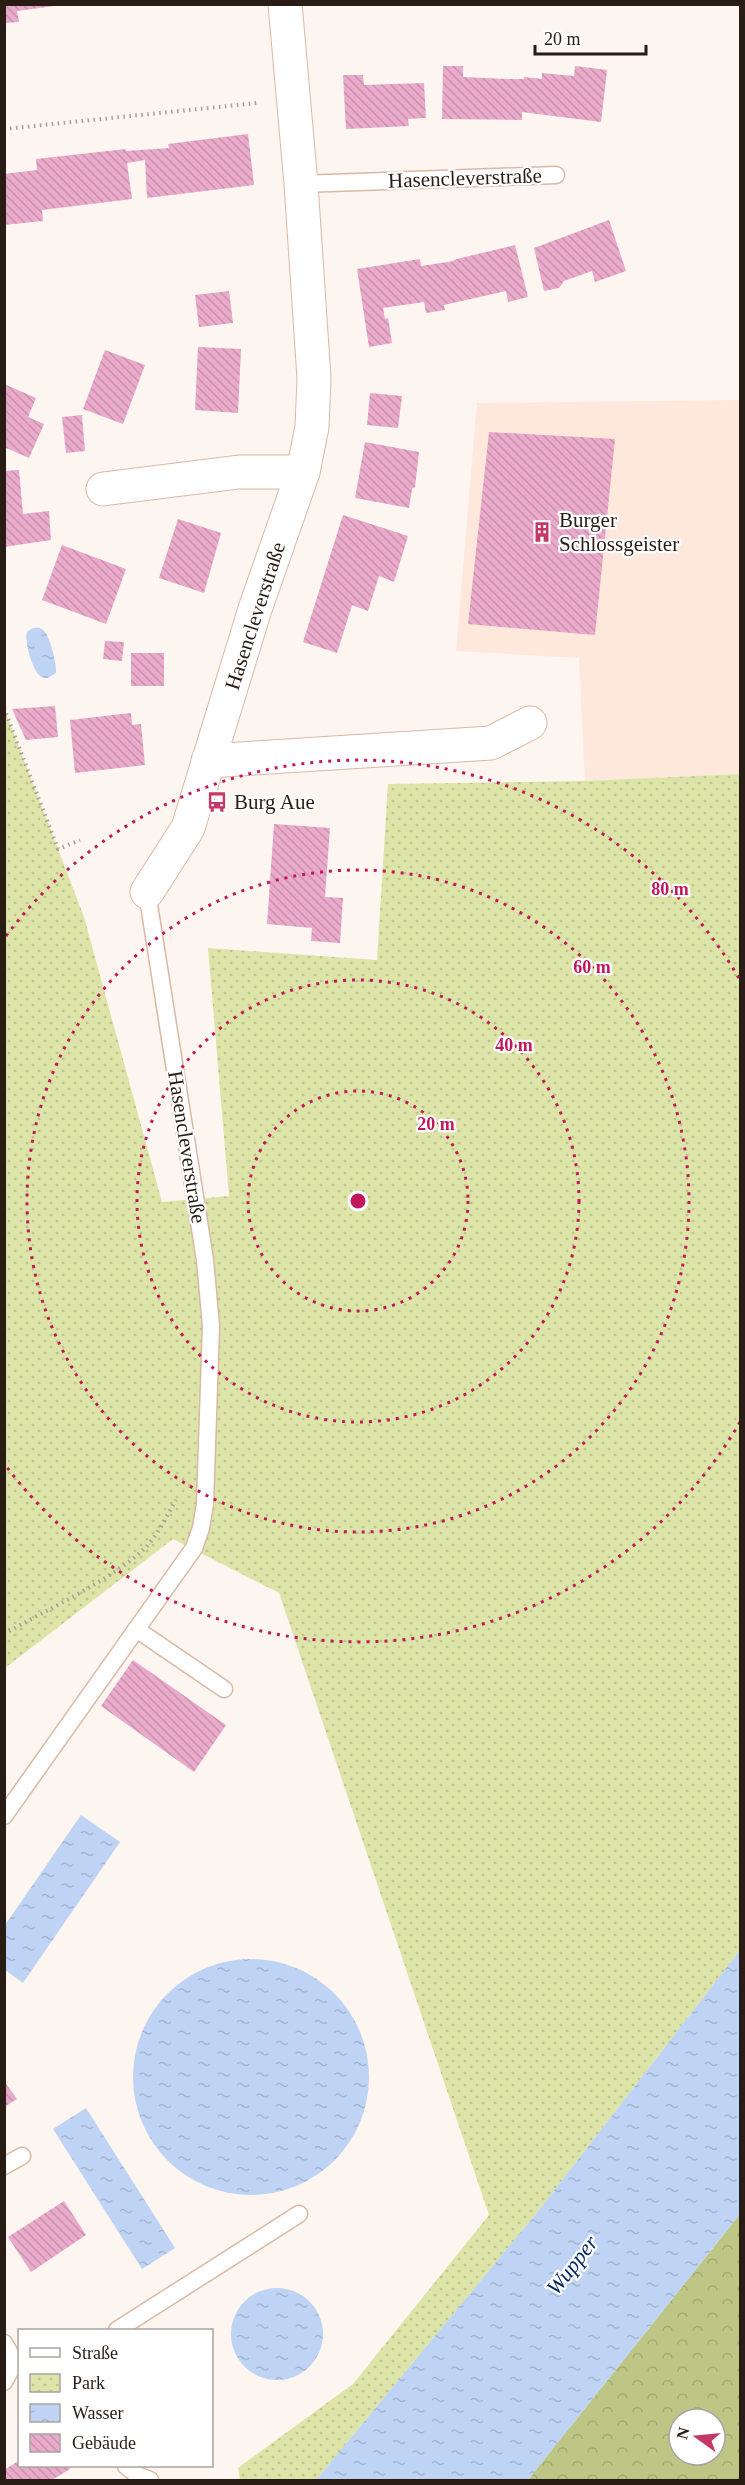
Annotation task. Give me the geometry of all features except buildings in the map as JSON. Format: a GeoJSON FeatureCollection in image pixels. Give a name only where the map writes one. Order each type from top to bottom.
{"type":"FeatureCollection","features":[{"type":"Feature","properties":{"kind":"street","name":"Hasencleverstraße"},"geometry":{"type":"LineString","coordinates":[[147,892],[188,828],[255,609],[303,472],[312,427],[314,378],[301,184],[285,4]]}},
{"type":"Feature","properties":{"kind":"street"},"geometry":{"type":"LineString","coordinates":[[103,489],[239,472],[303,472]]}},
{"type":"Feature","properties":{"kind":"street"},"geometry":{"type":"LineString","coordinates":[[208,761],[491,743],[530,723]]}},
{"type":"Feature","properties":{"kind":"lane","name":"Hasencleverstraße"},"geometry":{"type":"LineString","coordinates":[[301,184],[556,175]]}},
{"type":"Feature","properties":{"kind":"lane","name":"Hasencleverstraße"},"geometry":{"type":"LineString","coordinates":[[4,1816],[194,1548],[201,1528],[205,1504],[211,1326],[205,1260],[147,892]]}},
{"type":"Feature","properties":{"kind":"lane"},"geometry":{"type":"LineString","coordinates":[[136,1629],[224,1689]]}},
{"type":"Feature","properties":{"kind":"lane"},"geometry":{"type":"LineString","coordinates":[[4,2166],[22,2156]]}},
{"type":"Feature","properties":{"kind":"lane"},"geometry":{"type":"LineString","coordinates":[[120,2329],[299,2214]]}},
{"type":"Feature","properties":{"kind":"lane"},"geometry":{"type":"LineString","coordinates":[[4,2343],[17,2363],[4,2382]]}},
{"type":"Feature","properties":{"kind":"lane"},"geometry":{"type":"LineString","coordinates":[[127,2467],[150,2481]]}},
{"type":"Feature","properties":{"kind":"path"},"geometry":{"type":"LineString","coordinates":[[4,129],[260,103]]}},
{"type":"Feature","properties":{"kind":"path"},"geometry":{"type":"LineString","coordinates":[[4,708],[58,849],[80,840]]}},
{"type":"Feature","properties":{"kind":"path"},"geometry":{"type":"LineString","coordinates":[[4,1634],[105,1576],[144,1549],[162,1525],[178,1496]]}},
{"type":"Feature","properties":{"kind":"shaded area"},"geometry":{"type":"Polygon","coordinates":[[[740,400],[740,774],[585,781],[579,658],[456,651],[477,403],[740,400]]]}},
{"type":"Feature","properties":{"kind":"green space"},"geometry":{"type":"Polygon","coordinates":[[[4,708],[84,917],[162,1202],[229,1196],[208,948],[377,960],[388,784],[585,781],[740,774],[740,1950],[539,2210],[316,2480],[240,2480],[238,2468],[353,2384],[489,2215],[279,1593],[173,1539],[5,1668],[4,708]]]}},
{"type":"Feature","properties":{"kind":"green space"},"geometry":{"type":"Polygon","coordinates":[[[740,2214],[740,2480],[528,2480],[740,2214]]]}},
{"type":"Feature","properties":{"kind":"water"},"geometry":{"type":"Polygon","coordinates":[[[33,628],[41,628],[46,633],[52,650],[56,673],[48,678],[39,675],[29,654],[26,636],[27,632],[33,628]]]}},
{"type":"Feature","properties":{"kind":"water"},"geometry":{"type":"Polygon","coordinates":[[[81,1815],[120,1842],[23,1983],[5,1970],[5,1925],[81,1815]]]}},
{"type":"Feature","properties":{"kind":"water","name":"Wupper"},"geometry":{"type":"Polygon","coordinates":[[[740,1950],[740,2214],[528,2480],[316,2480],[539,2210],[740,1950]]]}},
{"type":"Feature","properties":{"kind":"water"},"geometry":{"type":"Polygon","coordinates":[[[239,1959],[263,1959],[285,1964],[307,1973],[335,1993],[349,2011],[360,2032],[367,2054],[369,2077],[367,2100],[360,2122],[349,2143],[335,2161],[307,2181],[285,2190],[263,2195],[239,2195],[217,2190],[195,2181],[167,2161],[147,2133],[138,2111],[133,2089],[133,2065],[138,2043],[147,2021],[167,1993],[195,1973],[217,1964],[239,1959]]]}},
{"type":"Feature","properties":{"kind":"water"},"geometry":{"type":"Polygon","coordinates":[[[86,2108],[175,2248],[142,2269],[53,2129],[86,2108]]]}},
{"type":"Feature","properties":{"kind":"water"},"geometry":{"type":"Polygon","coordinates":[[[277,2288],[295,2291],[310,2301],[320,2316],[323,2334],[320,2352],[310,2367],[295,2377],[277,2380],[259,2377],[244,2367],[234,2352],[231,2334],[234,2316],[244,2301],[259,2291],[277,2288]]]}},
{"type":"Feature","properties":{"kind":"place","name":"Burger Schlossgeister"},"geometry":{"type":"Point","coordinates":[542,532]}},
{"type":"Feature","properties":{"kind":"place","name":"Burg Aue"},"geometry":{"type":"Point","coordinates":[217,802]}}]}
